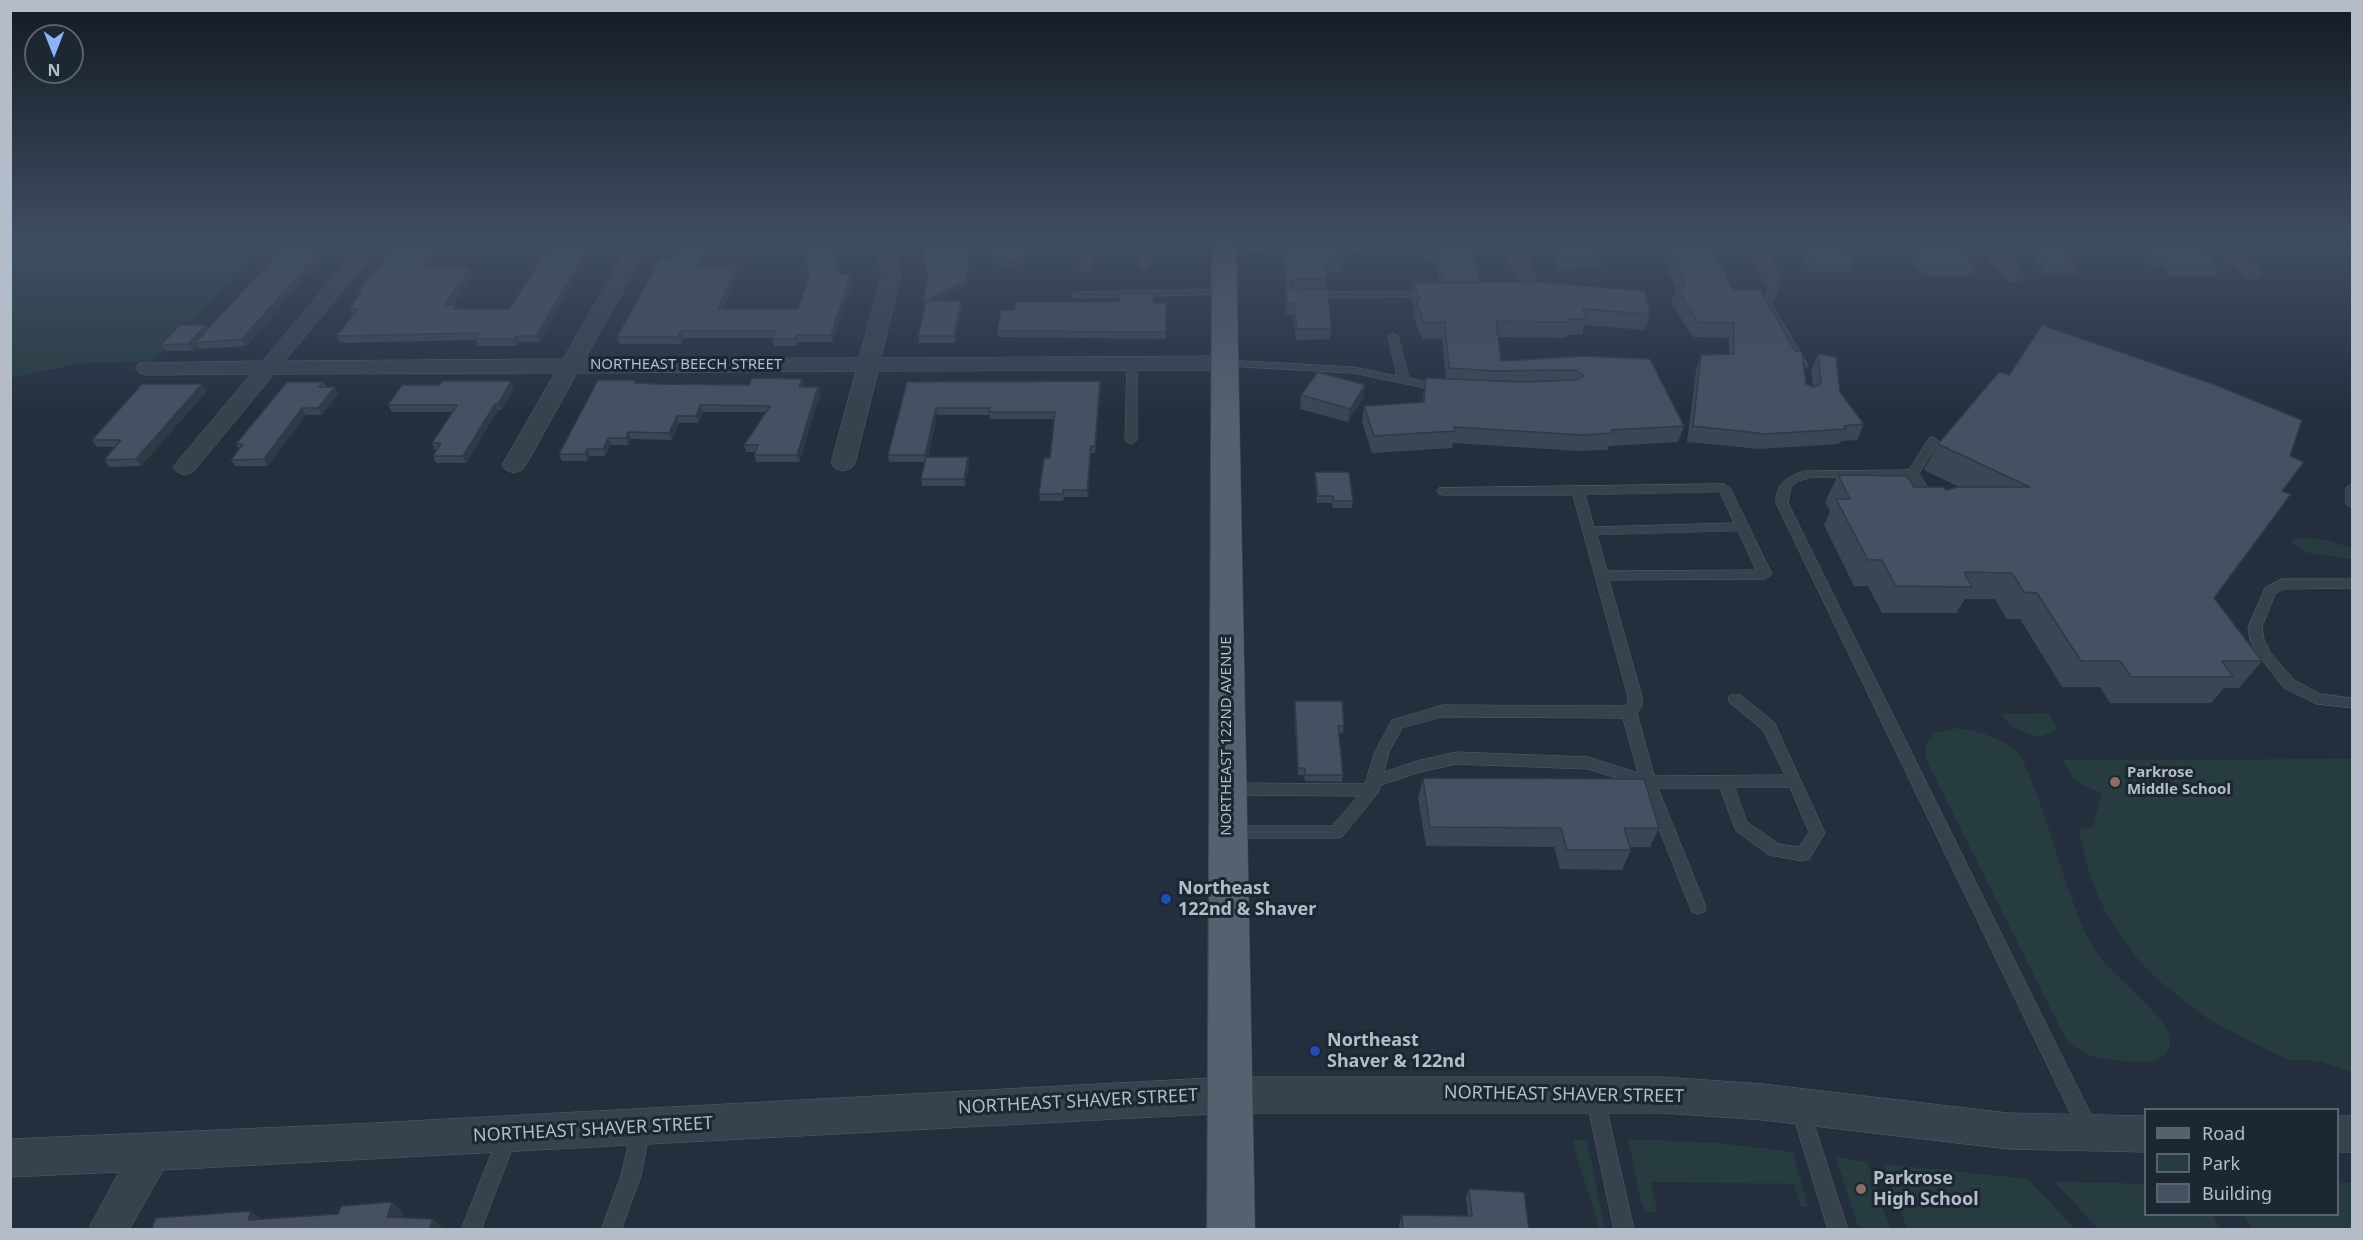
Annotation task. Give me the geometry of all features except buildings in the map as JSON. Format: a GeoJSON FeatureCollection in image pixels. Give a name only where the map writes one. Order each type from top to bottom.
{"type":"FeatureCollection","features":[{"type":"Feature","properties":{"kind":"main road","name":"NORTHEAST 122ND AVENUE"},"geometry":{"type":"LineString","coordinates":[[1224,301],[1231,1230]]}},
{"type":"Feature","properties":{"kind":"street"},"geometry":{"type":"LineString","coordinates":[[185,467],[323,301]]}},
{"type":"Feature","properties":{"kind":"street"},"geometry":{"type":"LineString","coordinates":[[514,465],[606,301]]}},
{"type":"Feature","properties":{"kind":"street"},"geometry":{"type":"LineString","coordinates":[[843,464],[884,301]]}},
{"type":"Feature","properties":{"kind":"street","name":"NORTHEAST BEECH STREET"},"geometry":{"type":"LineString","coordinates":[[147,368],[1226,363]]}},
{"type":"Feature","properties":{"kind":"street","name":"NORTHEAST SHAVER STREET"},"geometry":{"type":"LineString","coordinates":[[10,1158],[641,1128],[1229,1095],[1663,1095],[1799,1107],[1932,1124],[2091,1134],[2144,1134]]}},
{"type":"Feature","properties":{"kind":"street"},"geometry":{"type":"LineString","coordinates":[[107,1230],[152,1152]]}},
{"type":"Feature","properties":{"kind":"lane"},"geometry":{"type":"LineString","coordinates":[[1767,301],[1766,303],[1803,363],[1804,375]]}},
{"type":"Feature","properties":{"kind":"lane"},"geometry":{"type":"LineString","coordinates":[[1393,336],[1404,381]]}},
{"type":"Feature","properties":{"kind":"lane"},"geometry":{"type":"LineString","coordinates":[[1131,440],[1132,363]]}},
{"type":"Feature","properties":{"kind":"lane"},"geometry":{"type":"LineString","coordinates":[[1226,363],[1353,370],[1448,388]]}},
{"type":"Feature","properties":{"kind":"lane"},"geometry":{"type":"LineString","coordinates":[[1913,474],[1933,441]]}},
{"type":"Feature","properties":{"kind":"lane"},"geometry":{"type":"LineString","coordinates":[[1913,474],[1812,473],[1797,476],[1786,483],[1781,492],[1782,503],[2091,1134]]}},
{"type":"Feature","properties":{"kind":"lane"},"geometry":{"type":"LineString","coordinates":[[1913,474],[1936,511]]}},
{"type":"Feature","properties":{"kind":"lane"},"geometry":{"type":"LineString","coordinates":[[1443,490],[1724,488],[1765,574],[1602,576]]}},
{"type":"Feature","properties":{"kind":"lane"},"geometry":{"type":"LineString","coordinates":[[2352,488],[2352,504]]}},
{"type":"Feature","properties":{"kind":"lane"},"geometry":{"type":"LineString","coordinates":[[1227,832],[1336,832],[1372,786],[1382,752],[1396,724],[1443,711],[1629,712],[1635,705],[1635,697],[1578,490]]}},
{"type":"Feature","properties":{"kind":"lane"},"geometry":{"type":"LineString","coordinates":[[1589,531],[1743,527]]}},
{"type":"Feature","properties":{"kind":"lane"},"geometry":{"type":"LineString","coordinates":[[2352,582],[2282,584],[2270,591],[2255,627],[2257,640],[2265,655],[2289,684],[2317,699],[2352,703]]}},
{"type":"Feature","properties":{"kind":"lane"},"geometry":{"type":"LineString","coordinates":[[1725,780],[1741,826],[1775,850],[1803,854],[1817,833],[1795,781],[1769,726],[1735,699]]}},
{"type":"Feature","properties":{"kind":"lane"},"geometry":{"type":"LineString","coordinates":[[1629,712],[1647,782],[1698,907]]}},
{"type":"Feature","properties":{"kind":"lane"},"geometry":{"type":"LineString","coordinates":[[1227,789],[1372,786],[1417,767],[1456,758],[1588,763],[1647,782],[1795,781]]}},
{"type":"Feature","properties":{"kind":"lane"},"geometry":{"type":"LineString","coordinates":[[1595,1094],[1624,1230]]}},
{"type":"Feature","properties":{"kind":"lane"},"geometry":{"type":"LineString","coordinates":[[1799,1107],[1838,1230]]}},
{"type":"Feature","properties":{"kind":"lane"},"geometry":{"type":"LineString","coordinates":[[611,1230],[631,1176],[641,1128]]}},
{"type":"Feature","properties":{"kind":"lane"},"geometry":{"type":"LineString","coordinates":[[471,1230],[508,1134]]}},
{"type":"Feature","properties":{"kind":"green space"},"geometry":{"type":"Polygon","coordinates":[[[11,301],[212,301],[153,361],[81,363],[11,378],[11,301]]]}},
{"type":"Feature","properties":{"kind":"green space"},"geometry":{"type":"Polygon","coordinates":[[[2293,539],[2324,540],[2352,548],[2352,559],[2308,553],[2290,542],[2293,539]]]}},
{"type":"Feature","properties":{"kind":"green space"},"geometry":{"type":"Polygon","coordinates":[[[2049,713],[2056,726],[2054,732],[2038,737],[2012,727],[2001,714],[2049,713]]]}},
{"type":"Feature","properties":{"kind":"green space"},"geometry":{"type":"Polygon","coordinates":[[[1955,728],[1991,736],[2008,745],[2021,757],[2088,939],[2096,952],[2151,1009],[2168,1032],[2169,1049],[2161,1058],[2141,1062],[2101,1058],[2087,1054],[2066,1039],[1926,759],[1926,743],[1935,733],[1955,728]]]}},
{"type":"Feature","properties":{"kind":"green space"},"geometry":{"type":"Polygon","coordinates":[[[2352,759],[2352,1072],[2319,1061],[2290,1060],[2208,1019],[2158,980],[2136,957],[2106,913],[2090,877],[2079,832],[2081,827],[2092,828],[2102,794],[2075,781],[2062,760],[2352,759]]]}},
{"type":"Feature","properties":{"kind":"green space"},"geometry":{"type":"Polygon","coordinates":[[[1628,1139],[1719,1143],[1793,1152],[1808,1207],[1801,1207],[1794,1184],[1650,1182],[1657,1209],[1654,1212],[1646,1212],[1641,1202],[1628,1139]]]}},
{"type":"Feature","properties":{"kind":"green space"},"geometry":{"type":"Polygon","coordinates":[[[1573,1140],[1587,1140],[1605,1229],[1599,1229],[1573,1140]]]}},
{"type":"Feature","properties":{"kind":"green space"},"geometry":{"type":"Polygon","coordinates":[[[1836,1157],[1867,1162],[1890,1228],[1863,1228],[1857,1224],[1836,1157]]]}},
{"type":"Feature","properties":{"kind":"green space"},"geometry":{"type":"Polygon","coordinates":[[[1884,1164],[2028,1179],[2075,1229],[1907,1229],[1884,1164]]]}},
{"type":"Feature","properties":{"kind":"green space"},"geometry":{"type":"Polygon","coordinates":[[[2054,1181],[2144,1184],[2144,1216],[2214,1216],[2221,1229],[2098,1229],[2054,1181]]]}},
{"type":"Feature","properties":{"kind":"green space"},"geometry":{"type":"Polygon","coordinates":[[[2339,1183],[2352,1183],[2352,1229],[2252,1229],[2244,1216],[2339,1216],[2339,1183]]]}},
{"type":"Feature","properties":{"kind":"place","name":"Parkrose Middle School"},"geometry":{"type":"Point","coordinates":[2115,782]}},
{"type":"Feature","properties":{"kind":"place","name":"Northeast 122nd & Shaver"},"geometry":{"type":"Point","coordinates":[1166,899]}},
{"type":"Feature","properties":{"kind":"place","name":"Northeast Shaver & 122nd"},"geometry":{"type":"Point","coordinates":[1315,1051]}},
{"type":"Feature","properties":{"kind":"place","name":"Parkrose High School"},"geometry":{"type":"Point","coordinates":[1861,1189]}}]}
